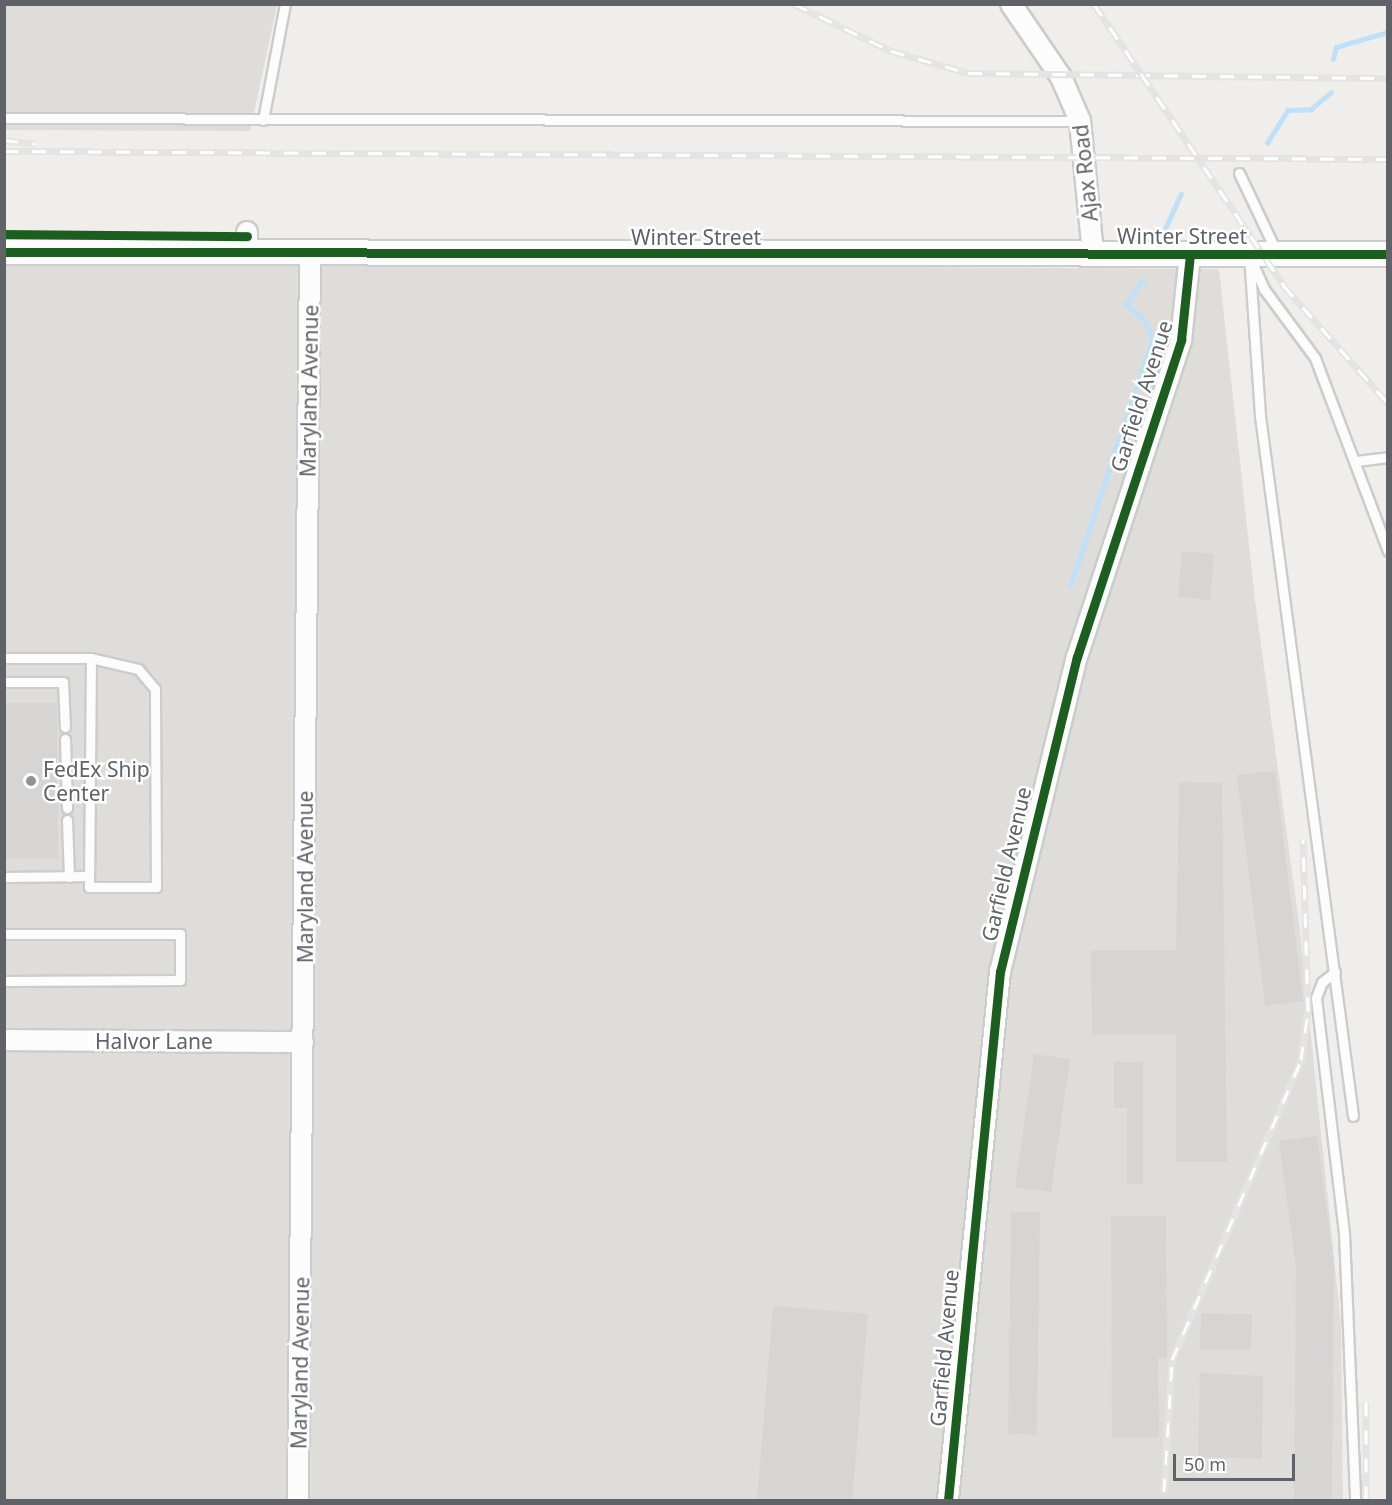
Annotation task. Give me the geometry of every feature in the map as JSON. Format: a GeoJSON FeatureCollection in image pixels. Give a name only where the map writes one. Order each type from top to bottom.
{"type":"FeatureCollection","features":[{"type":"Feature","properties":{"kind":"street","name":"Ajax Road"},"geometry":{"type":"LineString","coordinates":[[1011,4],[1062,77],[1080,121],[1093,253]]}},
{"type":"Feature","properties":{"kind":"street","name":"Winter Street"},"geometry":{"type":"LineString","coordinates":[[4,252],[247,242],[310,253],[1388,254]]}},
{"type":"Feature","properties":{"kind":"street","name":"Maryland Avenue"},"geometry":{"type":"LineString","coordinates":[[298,1500],[310,253]]}},
{"type":"Feature","properties":{"kind":"street","name":"Garfield Avenue"},"geometry":{"type":"LineString","coordinates":[[948,1500],[1002,961],[1080,647],[1181,340],[1190,254]]}},
{"type":"Feature","properties":{"kind":"street","name":"Halvor Lane"},"geometry":{"type":"LineString","coordinates":[[4,1040],[303,1042]]}},
{"type":"Feature","properties":{"kind":"lane"},"geometry":{"type":"LineString","coordinates":[[263,120],[285,4]]}},
{"type":"Feature","properties":{"kind":"lane"},"geometry":{"type":"LineString","coordinates":[[4,118],[1080,121]]}},
{"type":"Feature","properties":{"kind":"lane"},"geometry":{"type":"LineString","coordinates":[[1239,172],[1278,254]]}},
{"type":"Feature","properties":{"kind":"lane"},"geometry":{"type":"LineString","coordinates":[[1249,254],[1264,289],[1309,348],[1356,461],[1388,551]]}},
{"type":"Feature","properties":{"kind":"lane"},"geometry":{"type":"LineString","coordinates":[[1249,254],[1260,416],[1353,1116]]}},
{"type":"Feature","properties":{"kind":"lane"},"geometry":{"type":"LineString","coordinates":[[1356,461],[1388,457]]}},
{"type":"Feature","properties":{"kind":"lane"},"geometry":{"type":"LineString","coordinates":[[4,658],[91,658],[138,669],[155,689],[156,887],[89,887],[91,658]]}},
{"type":"Feature","properties":{"kind":"lane"},"geometry":{"type":"LineString","coordinates":[[4,682],[63,682],[65,727]]}},
{"type":"Feature","properties":{"kind":"lane"},"geometry":{"type":"LineString","coordinates":[[65,739],[67,808]]}},
{"type":"Feature","properties":{"kind":"lane"},"geometry":{"type":"LineString","coordinates":[[67,820],[69,877]]}},
{"type":"Feature","properties":{"kind":"lane"},"geometry":{"type":"LineString","coordinates":[[4,877],[89,876]]}},
{"type":"Feature","properties":{"kind":"lane"},"geometry":{"type":"LineString","coordinates":[[4,934],[180,934],[180,980],[4,981]]}},
{"type":"Feature","properties":{"kind":"lane"},"geometry":{"type":"LineString","coordinates":[[1335,972],[1322,982],[1316,998],[1342,1217],[1355,1500]]}},
{"type":"Feature","properties":{"kind":"shaded area"},"geometry":{"type":"Polygon","coordinates":[[[5,5],[277,5],[250,131],[5,130],[5,5]]]}},
{"type":"Feature","properties":{"kind":"shaded area"},"geometry":{"type":"Polygon","coordinates":[[[5,261],[1219,269],[1255,600],[1300,931],[1341,1325],[1343,1500],[5,1500],[5,261]]]}},
{"type":"Feature","properties":{"kind":"building"},"geometry":{"type":"Polygon","coordinates":[[[1182,551],[1214,554],[1210,600],[1178,597],[1182,551]]]}},
{"type":"Feature","properties":{"kind":"building","name":"FedEx Ship Center"},"geometry":{"type":"Polygon","coordinates":[[[4,703],[57,703],[58,859],[4,859],[4,703]]]}},
{"type":"Feature","properties":{"kind":"building"},"geometry":{"type":"Polygon","coordinates":[[[1275,771],[1303,1001],[1265,1006],[1237,775],[1275,771]]]}},
{"type":"Feature","properties":{"kind":"building"},"geometry":{"type":"Polygon","coordinates":[[[1179,782],[1222,783],[1227,1162],[1176,1162],[1176,1035],[1092,1035],[1091,950],[1176,950],[1179,782]]]}},
{"type":"Feature","properties":{"kind":"building"},"geometry":{"type":"Polygon","coordinates":[[[1034,1054],[1070,1059],[1051,1192],[1015,1187],[1034,1054]]]}},
{"type":"Feature","properties":{"kind":"building"},"geometry":{"type":"Polygon","coordinates":[[[1114,1062],[1143,1062],[1143,1184],[1127,1184],[1127,1108],[1114,1108],[1114,1062]]]}},
{"type":"Feature","properties":{"kind":"building"},"geometry":{"type":"Polygon","coordinates":[[[1317,1136],[1334,1264],[1332,1500],[1294,1500],[1296,1268],[1279,1141],[1317,1136]]]}},
{"type":"Feature","properties":{"kind":"building"},"geometry":{"type":"Polygon","coordinates":[[[1011,1212],[1040,1212],[1037,1435],[1008,1434],[1011,1212]]]}},
{"type":"Feature","properties":{"kind":"building"},"geometry":{"type":"Polygon","coordinates":[[[1111,1216],[1166,1216],[1167,1358],[1158,1358],[1159,1437],[1112,1437],[1111,1216]]]}},
{"type":"Feature","properties":{"kind":"building"},"geometry":{"type":"Polygon","coordinates":[[[773,1306],[868,1314],[852,1500],[757,1500],[773,1306]]]}},
{"type":"Feature","properties":{"kind":"building"},"geometry":{"type":"Polygon","coordinates":[[[1201,1313],[1252,1314],[1251,1349],[1200,1349],[1201,1313]]]}},
{"type":"Feature","properties":{"kind":"building"},"geometry":{"type":"Polygon","coordinates":[[[1200,1373],[1263,1376],[1262,1459],[1198,1457],[1200,1373]]]}},
{"type":"Feature","properties":{"kind":"waterway"},"geometry":{"type":"LineString","coordinates":[[1333,59],[1336,47],[1388,32]]}},
{"type":"Feature","properties":{"kind":"waterway"},"geometry":{"type":"LineString","coordinates":[[1267,143],[1288,110],[1311,109],[1331,92]]}},
{"type":"Feature","properties":{"kind":"waterway"},"geometry":{"type":"LineString","coordinates":[[1161,237],[1181,194]]}},
{"type":"Feature","properties":{"kind":"waterway"},"geometry":{"type":"LineString","coordinates":[[1070,586],[1153,338],[1143,319],[1126,305],[1143,280]]}},
{"type":"Feature","properties":{"kind":"railway"},"geometry":{"type":"LineString","coordinates":[[794,4],[891,51],[968,73],[1388,78]]}},
{"type":"Feature","properties":{"kind":"railway"},"geometry":{"type":"LineString","coordinates":[[1094,4],[1284,286],[1388,403]]}},
{"type":"Feature","properties":{"kind":"railway"},"geometry":{"type":"LineString","coordinates":[[4,140],[35,144]]}},
{"type":"Feature","properties":{"kind":"railway"},"geometry":{"type":"LineString","coordinates":[[4,151],[1388,159]]}},
{"type":"Feature","properties":{"kind":"railway"},"geometry":{"type":"LineString","coordinates":[[1164,1492],[1172,1360],[1301,1060],[1308,1011],[1303,839]]}},
{"type":"Feature","properties":{"kind":"railway"},"geometry":{"type":"LineString","coordinates":[[1366,1402],[1366,1500]]}},
{"type":"Feature","properties":{"kind":"cycle path"},"geometry":{"type":"LineString","coordinates":[[4,234],[247,236]]}},
{"type":"Feature","properties":{"kind":"cycle path"},"geometry":{"type":"LineString","coordinates":[[4,252],[1388,254]]}},
{"type":"Feature","properties":{"kind":"cycle path"},"geometry":{"type":"LineString","coordinates":[[948,1500],[1000,972],[1077,657],[1181,340],[1190,254]]}},
{"type":"Feature","properties":{"kind":"place","name":"FedEx Ship Center"},"geometry":{"type":"Point","coordinates":[31,781]}}]}
